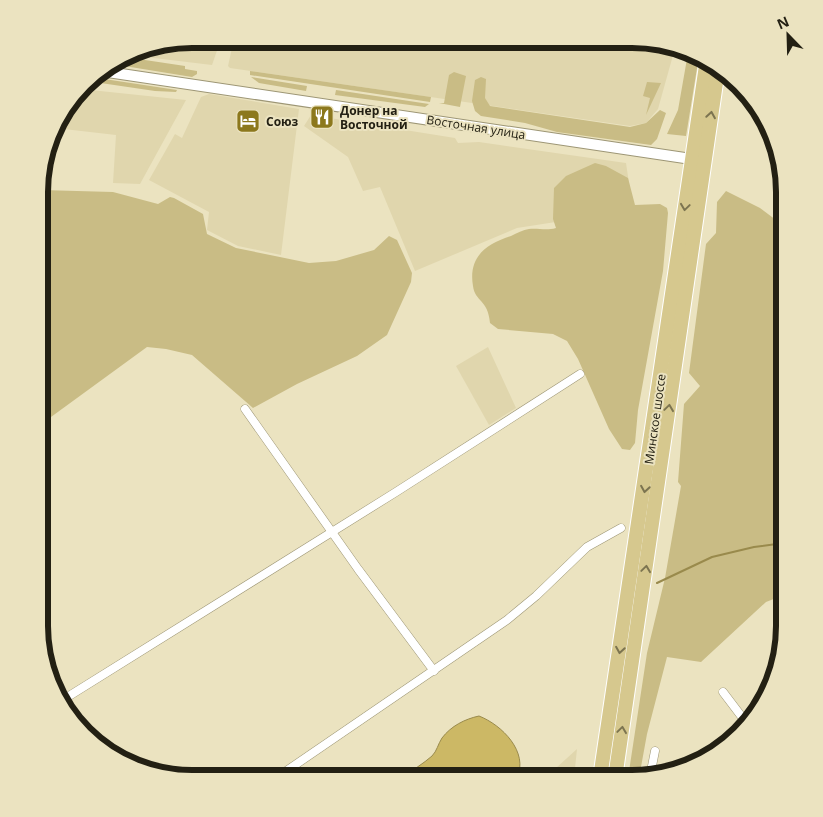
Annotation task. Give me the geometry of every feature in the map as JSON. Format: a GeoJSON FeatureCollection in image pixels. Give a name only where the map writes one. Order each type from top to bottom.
{"type":"FeatureCollection","features":[{"type":"Feature","properties":{"kind":"highway","name":"Минское шоссе"},"geometry":{"type":"LineString","coordinates":[[616,769],[698,160],[706,69]]}},
{"type":"Feature","properties":{"kind":"highway","name":"Минское шоссе"},"geometry":{"type":"LineString","coordinates":[[601,769],[648,465],[698,160],[717,75]]}},
{"type":"Feature","properties":{"kind":"street","name":"Восточная улица"},"geometry":{"type":"LineString","coordinates":[[111,73],[698,160]]}},
{"type":"Feature","properties":{"kind":"street"},"geometry":{"type":"LineString","coordinates":[[67,697],[333,532],[580,374]]}},
{"type":"Feature","properties":{"kind":"street"},"geometry":{"type":"LineString","coordinates":[[245,409],[434,670]]}},
{"type":"Feature","properties":{"kind":"street"},"geometry":{"type":"LineString","coordinates":[[289,769],[521,609],[587,547],[621,528]]}},
{"type":"Feature","properties":{"kind":"street"},"geometry":{"type":"LineString","coordinates":[[723,692],[742,717]]}},
{"type":"Feature","properties":{"kind":"street"},"geometry":{"type":"LineString","coordinates":[[652,768],[655,751]]}},
{"type":"Feature","properties":{"kind":"shaded area"},"geometry":{"type":"Polygon","coordinates":[[[218,48],[212,65],[141,56],[173,49],[218,48]]]}},
{"type":"Feature","properties":{"kind":"shaded area"},"geometry":{"type":"Polygon","coordinates":[[[232,48],[631,48],[650,49],[673,54],[658,109],[646,123],[630,126],[230,68],[228,66],[232,48]]]}},
{"type":"Feature","properties":{"kind":"shaded area"},"geometry":{"type":"Polygon","coordinates":[[[136,59],[185,66],[185,69],[197,71],[197,74],[192,77],[122,66],[136,59]]]}},
{"type":"Feature","properties":{"kind":"shaded area"},"geometry":{"type":"Polygon","coordinates":[[[687,59],[698,64],[686,136],[667,134],[678,110],[687,59]]]}},
{"type":"Feature","properties":{"kind":"shaded area"},"geometry":{"type":"Polygon","coordinates":[[[250,71],[431,97],[430,102],[250,75],[250,71]]]}},
{"type":"Feature","properties":{"kind":"shaded area"},"geometry":{"type":"Polygon","coordinates":[[[454,72],[466,76],[460,107],[439,103],[444,103],[449,75],[454,72]]]}},
{"type":"Feature","properties":{"kind":"shaded area"},"geometry":{"type":"Polygon","coordinates":[[[251,77],[307,86],[306,91],[259,83],[251,77]]]}},
{"type":"Feature","properties":{"kind":"shaded area"},"geometry":{"type":"Polygon","coordinates":[[[481,77],[486,79],[485,98],[490,106],[630,127],[646,123],[660,110],[666,113],[657,139],[651,145],[557,132],[525,123],[481,116],[475,111],[472,101],[475,80],[481,77]]]}},
{"type":"Feature","properties":{"kind":"shaded area"},"geometry":{"type":"Polygon","coordinates":[[[103,79],[177,90],[176,92],[155,91],[98,83],[103,79]]]}},
{"type":"Feature","properties":{"kind":"shaded area"},"geometry":{"type":"Polygon","coordinates":[[[647,82],[661,83],[646,115],[650,98],[643,96],[647,82]]]}},
{"type":"Feature","properties":{"kind":"shaded area"},"geometry":{"type":"Polygon","coordinates":[[[90,90],[186,100],[140,184],[113,183],[116,135],[62,129],[72,112],[90,90]]]}},
{"type":"Feature","properties":{"kind":"shaded area"},"geometry":{"type":"Polygon","coordinates":[[[336,90],[429,104],[425,107],[335,95],[336,90]]]}},
{"type":"Feature","properties":{"kind":"shaded area"},"geometry":{"type":"Polygon","coordinates":[[[209,94],[299,109],[281,255],[238,246],[207,230],[209,212],[149,180],[175,134],[182,138],[201,97],[209,94]]]}},
{"type":"Feature","properties":{"kind":"shaded area"},"geometry":{"type":"Polygon","coordinates":[[[311,115],[455,138],[458,143],[479,142],[626,163],[633,210],[517,228],[415,271],[380,187],[363,191],[348,157],[304,126],[311,115]]]}},
{"type":"Feature","properties":{"kind":"shaded area"},"geometry":{"type":"Polygon","coordinates":[[[595,163],[606,166],[628,178],[635,205],[660,204],[667,208],[668,213],[663,271],[638,410],[635,443],[630,450],[622,449],[609,429],[578,359],[567,341],[553,334],[498,329],[490,323],[487,309],[476,295],[473,286],[473,267],[476,260],[481,253],[494,243],[524,230],[556,228],[553,219],[554,188],[566,176],[595,163]]]}},
{"type":"Feature","properties":{"kind":"shaded area"},"geometry":{"type":"Polygon","coordinates":[[[47,190],[113,192],[158,204],[170,197],[174,198],[203,214],[207,234],[236,248],[309,263],[336,261],[374,250],[389,236],[397,240],[412,273],[411,282],[387,335],[357,356],[297,384],[253,408],[192,355],[147,347],[48,420],[47,190]]]}},
{"type":"Feature","properties":{"kind":"shaded area"},"geometry":{"type":"Polygon","coordinates":[[[726,191],[760,208],[775,219],[775,598],[766,602],[701,662],[667,657],[647,734],[641,769],[629,769],[647,653],[665,578],[681,486],[678,482],[684,404],[700,386],[689,373],[706,244],[716,233],[717,202],[726,191]]]}},
{"type":"Feature","properties":{"kind":"shaded area"},"geometry":{"type":"Polygon","coordinates":[[[488,347],[516,408],[489,425],[456,366],[488,347]]]}},
{"type":"Feature","properties":{"kind":"shaded area"},"geometry":{"type":"Polygon","coordinates":[[[479,716],[488,720],[504,733],[516,749],[520,769],[415,769],[432,756],[442,738],[450,730],[469,719],[479,716]]]}},
{"type":"Feature","properties":{"kind":"shaded area"},"geometry":{"type":"Polygon","coordinates":[[[577,749],[575,769],[555,769],[577,749]]]}},
{"type":"Feature","properties":{"kind":"waterway"},"geometry":{"type":"LineString","coordinates":[[657,583],[712,557],[775,544]]}},
{"type":"Feature","properties":{"kind":"place","name":"Донер на Восточной"},"geometry":{"type":"Point","coordinates":[322,117]}},
{"type":"Feature","properties":{"kind":"place","name":"Союз"},"geometry":{"type":"Point","coordinates":[248,121]}}]}
